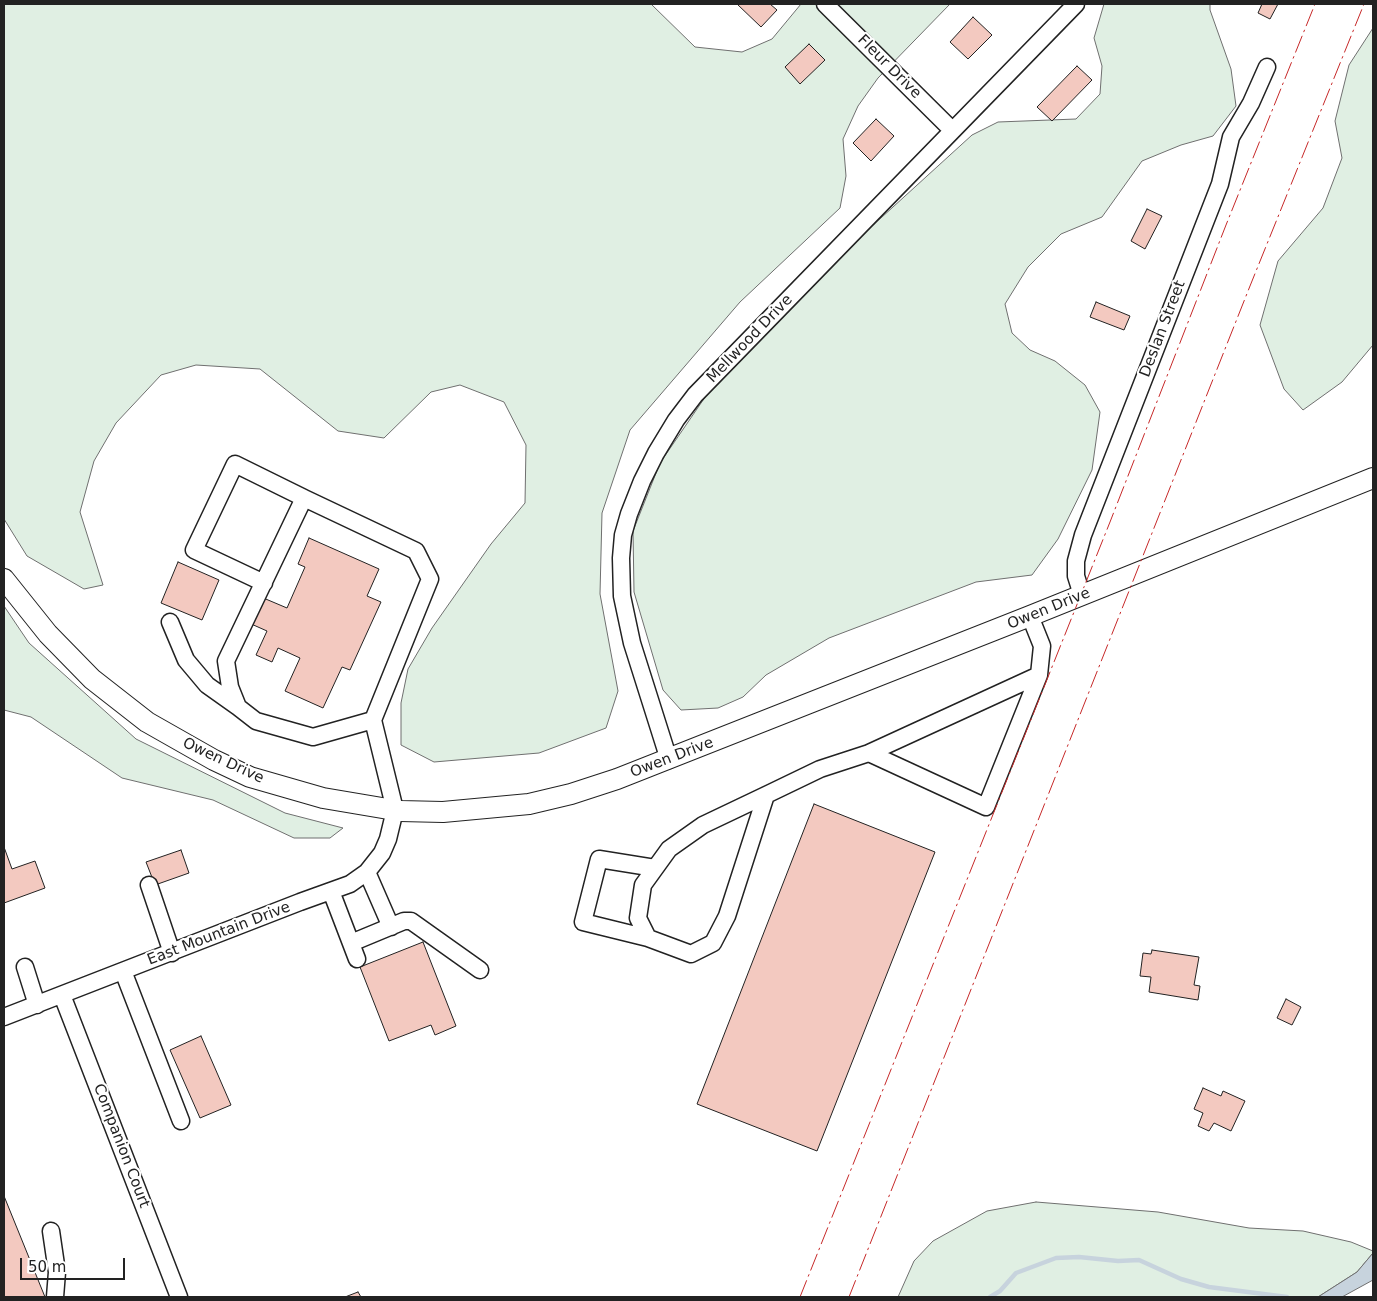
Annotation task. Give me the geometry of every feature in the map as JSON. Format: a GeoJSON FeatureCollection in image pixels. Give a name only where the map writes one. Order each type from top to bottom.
{"type":"FeatureCollection","features":[{"type":"Feature","properties":{"kind":"main road","name":"Owen Drive"},"geometry":{"type":"LineString","coordinates":[[4,578],[48,634],[92,679],[147,722],[181,742],[250,777],[285,788],[323,798],[395,810],[443,812],[530,804],[571,794],[617,779],[669,760],[1373,478]]}},
{"type":"Feature","properties":{"kind":"street","name":"Fleur Drive"},"geometry":{"type":"LineString","coordinates":[[825,4],[952,130]]}},
{"type":"Feature","properties":{"kind":"street","name":"Mellwood Drive"},"geometry":{"type":"LineString","coordinates":[[669,760],[632,643],[622,596],[621,558],[623,535],[642,481],[656,453],[676,420],[695,395],[1076,4]]}},
{"type":"Feature","properties":{"kind":"street","name":"Deslan Street"},"geometry":{"type":"LineString","coordinates":[[1082,595],[1076,576],[1076,561],[1083,535],[1220,184],[1231,137],[1251,103],[1267,67]]}},
{"type":"Feature","properties":{"kind":"street"},"geometry":{"type":"LineString","coordinates":[[264,583],[194,550],[235,464],[416,550],[430,580],[373,720],[395,810]]}},
{"type":"Feature","properties":{"kind":"street"},"geometry":{"type":"LineString","coordinates":[[238,707],[230,687],[226,661],[304,498]]}},
{"type":"Feature","properties":{"kind":"street"},"geometry":{"type":"LineString","coordinates":[[869,753],[986,807],[1039,676],[1042,646],[1030,616]]}},
{"type":"Feature","properties":{"kind":"street"},"geometry":{"type":"LineString","coordinates":[[170,622],[186,660],[207,685],[256,721],[313,738],[373,720]]}},
{"type":"Feature","properties":{"kind":"street"},"geometry":{"type":"LineString","coordinates":[[648,938],[638,918],[643,885],[668,849],[703,825],[820,770],[869,753],[1039,676]]}},
{"type":"Feature","properties":{"kind":"street"},"geometry":{"type":"LineString","coordinates":[[655,868],[599,859],[583,922],[648,938],[691,954],[713,943],[727,916],[766,795]]}},
{"type":"Feature","properties":{"kind":"street","name":"East Mountain Drive"},"geometry":{"type":"LineString","coordinates":[[4,1017],[350,884],[367,872],[376,862],[388,839],[395,810]]}},
{"type":"Feature","properties":{"kind":"street"},"geometry":{"type":"LineString","coordinates":[[367,872],[391,927]]}},
{"type":"Feature","properties":{"kind":"street"},"geometry":{"type":"LineString","coordinates":[[149,885],[172,953]]}},
{"type":"Feature","properties":{"kind":"street"},"geometry":{"type":"LineString","coordinates":[[331,891],[357,960]]}},
{"type":"Feature","properties":{"kind":"street"},"geometry":{"type":"LineString","coordinates":[[351,943],[404,921],[415,923],[480,970]]}},
{"type":"Feature","properties":{"kind":"street"},"geometry":{"type":"LineString","coordinates":[[25,967],[37,1005]]}},
{"type":"Feature","properties":{"kind":"street"},"geometry":{"type":"LineString","coordinates":[[123,972],[181,1121]]}},
{"type":"Feature","properties":{"kind":"street","name":"Companion Court"},"geometry":{"type":"LineString","coordinates":[[62,995],[179,1297]]}},
{"type":"Feature","properties":{"kind":"street"},"geometry":{"type":"LineString","coordinates":[[50,1231],[56,1272],[55,1297]]}},
{"type":"Feature","properties":{"kind":"green space"},"geometry":{"type":"Polygon","coordinates":[[[4,4],[651,4],[695,47],[742,52],[772,39],[801,4],[950,4],[878,78],[858,106],[843,139],[846,176],[840,208],[740,302],[630,430],[602,513],[600,594],[618,691],[606,728],[539,753],[434,762],[401,745],[401,703],[408,669],[432,628],[491,544],[525,503],[526,445],[504,402],[460,385],[431,392],[384,438],[338,431],[260,369],[196,365],[161,375],[116,423],[94,461],[80,512],[103,585],[84,589],[27,556],[4,519],[4,4]]]}},
{"type":"Feature","properties":{"kind":"green space"},"geometry":{"type":"Polygon","coordinates":[[[1104,4],[1210,4],[1210,10],[1231,69],[1236,106],[1213,136],[1181,145],[1142,161],[1102,217],[1061,234],[1028,267],[1005,304],[1012,333],[1030,350],[1055,361],[1085,385],[1100,412],[1092,470],[1058,539],[1032,575],[976,582],[829,638],[766,675],[743,697],[718,708],[681,710],[663,690],[634,592],[633,531],[660,463],[712,387],[848,248],[972,135],[998,122],[1076,119],[1100,94],[1102,66],[1094,38],[1104,4]]]}},
{"type":"Feature","properties":{"kind":"green space"},"geometry":{"type":"Polygon","coordinates":[[[1373,28],[1373,345],[1342,382],[1303,410],[1284,389],[1260,325],[1278,261],[1323,208],[1342,158],[1335,121],[1349,65],[1373,28]]]}},
{"type":"Feature","properties":{"kind":"green space"},"geometry":{"type":"Polygon","coordinates":[[[4,606],[29,643],[136,739],[285,813],[343,828],[330,838],[294,838],[213,800],[122,778],[31,717],[4,710],[4,606]]]}},
{"type":"Feature","properties":{"kind":"green space"},"geometry":{"type":"Polygon","coordinates":[[[1036,1202],[1158,1212],[1249,1228],[1303,1231],[1351,1242],[1373,1251],[1373,1253],[1357,1272],[1318,1297],[898,1297],[914,1261],[933,1241],[987,1211],[1036,1202]]]}},
{"type":"Feature","properties":{"kind":"shaded area"},"geometry":{"type":"Polygon","coordinates":[[[1373,1253],[1373,1280],[1342,1297],[1318,1297],[1357,1272],[1373,1253]]]}},
{"type":"Feature","properties":{"kind":"building"},"geometry":{"type":"Polygon","coordinates":[[[737,4],[770,4],[777,10],[761,27],[737,4]]]}},
{"type":"Feature","properties":{"kind":"building"},"geometry":{"type":"Polygon","coordinates":[[[1262,4],[1278,4],[1270,19],[1258,13],[1262,4]]]}},
{"type":"Feature","properties":{"kind":"building"},"geometry":{"type":"Polygon","coordinates":[[[973,17],[992,35],[968,59],[950,42],[973,17]]]}},
{"type":"Feature","properties":{"kind":"building"},"geometry":{"type":"Polygon","coordinates":[[[809,44],[825,60],[800,84],[785,67],[809,44]]]}},
{"type":"Feature","properties":{"kind":"building"},"geometry":{"type":"Polygon","coordinates":[[[1077,66],[1092,80],[1052,121],[1037,107],[1077,66]]]}},
{"type":"Feature","properties":{"kind":"building"},"geometry":{"type":"Polygon","coordinates":[[[876,119],[894,136],[871,161],[853,143],[876,119]]]}},
{"type":"Feature","properties":{"kind":"building"},"geometry":{"type":"Polygon","coordinates":[[[1147,209],[1162,216],[1145,249],[1131,241],[1147,209]]]}},
{"type":"Feature","properties":{"kind":"building"},"geometry":{"type":"Polygon","coordinates":[[[1096,302],[1130,316],[1124,330],[1090,317],[1096,302]]]}},
{"type":"Feature","properties":{"kind":"building"},"geometry":{"type":"Polygon","coordinates":[[[309,538],[379,569],[367,596],[381,602],[350,670],[342,667],[323,708],[285,691],[300,658],[278,648],[272,662],[256,655],[267,631],[249,623],[261,597],[287,608],[305,567],[298,564],[309,538]]]}},
{"type":"Feature","properties":{"kind":"building"},"geometry":{"type":"Polygon","coordinates":[[[178,562],[219,580],[202,620],[161,603],[178,562]]]}},
{"type":"Feature","properties":{"kind":"building"},"geometry":{"type":"Polygon","coordinates":[[[814,804],[935,852],[817,1151],[697,1104],[814,804]]]}},
{"type":"Feature","properties":{"kind":"building"},"geometry":{"type":"Polygon","coordinates":[[[4,847],[12,869],[35,861],[45,888],[4,903],[4,847]]]}},
{"type":"Feature","properties":{"kind":"building"},"geometry":{"type":"Polygon","coordinates":[[[181,850],[189,873],[155,885],[146,862],[181,850]]]}},
{"type":"Feature","properties":{"kind":"building"},"geometry":{"type":"Polygon","coordinates":[[[423,942],[456,1026],[435,1035],[431,1025],[389,1041],[360,967],[423,942]]]}},
{"type":"Feature","properties":{"kind":"building"},"geometry":{"type":"Polygon","coordinates":[[[1152,950],[1199,957],[1194,985],[1200,986],[1198,1000],[1149,992],[1151,977],[1140,976],[1143,953],[1151,954],[1152,950]]]}},
{"type":"Feature","properties":{"kind":"building"},"geometry":{"type":"Polygon","coordinates":[[[1286,999],[1301,1007],[1292,1025],[1277,1018],[1286,999]]]}},
{"type":"Feature","properties":{"kind":"building"},"geometry":{"type":"Polygon","coordinates":[[[201,1036],[231,1105],[200,1118],[170,1050],[201,1036]]]}},
{"type":"Feature","properties":{"kind":"building"},"geometry":{"type":"Polygon","coordinates":[[[1203,1088],[1221,1096],[1223,1091],[1245,1101],[1231,1131],[1214,1123],[1209,1131],[1198,1126],[1203,1113],[1194,1109],[1203,1088]]]}},
{"type":"Feature","properties":{"kind":"building"},"geometry":{"type":"Polygon","coordinates":[[[4,1196],[45,1297],[4,1297],[4,1196]]]}},
{"type":"Feature","properties":{"kind":"building"},"geometry":{"type":"Polygon","coordinates":[[[358,1292],[361,1297],[345,1297],[358,1292]]]}},
{"type":"Feature","properties":{"kind":"waterway"},"geometry":{"type":"LineString","coordinates":[[990,1297],[1000,1291],[1016,1273],[1056,1258],[1079,1257],[1118,1261],[1139,1260],[1181,1279],[1209,1287],[1287,1297]]}},
{"type":"Feature","properties":{"kind":"power"},"geometry":{"type":"LineString","coordinates":[[800,1297],[1315,4]]}},
{"type":"Feature","properties":{"kind":"power"},"geometry":{"type":"LineString","coordinates":[[849,1297],[1250,286],[1364,4]]}}]}
